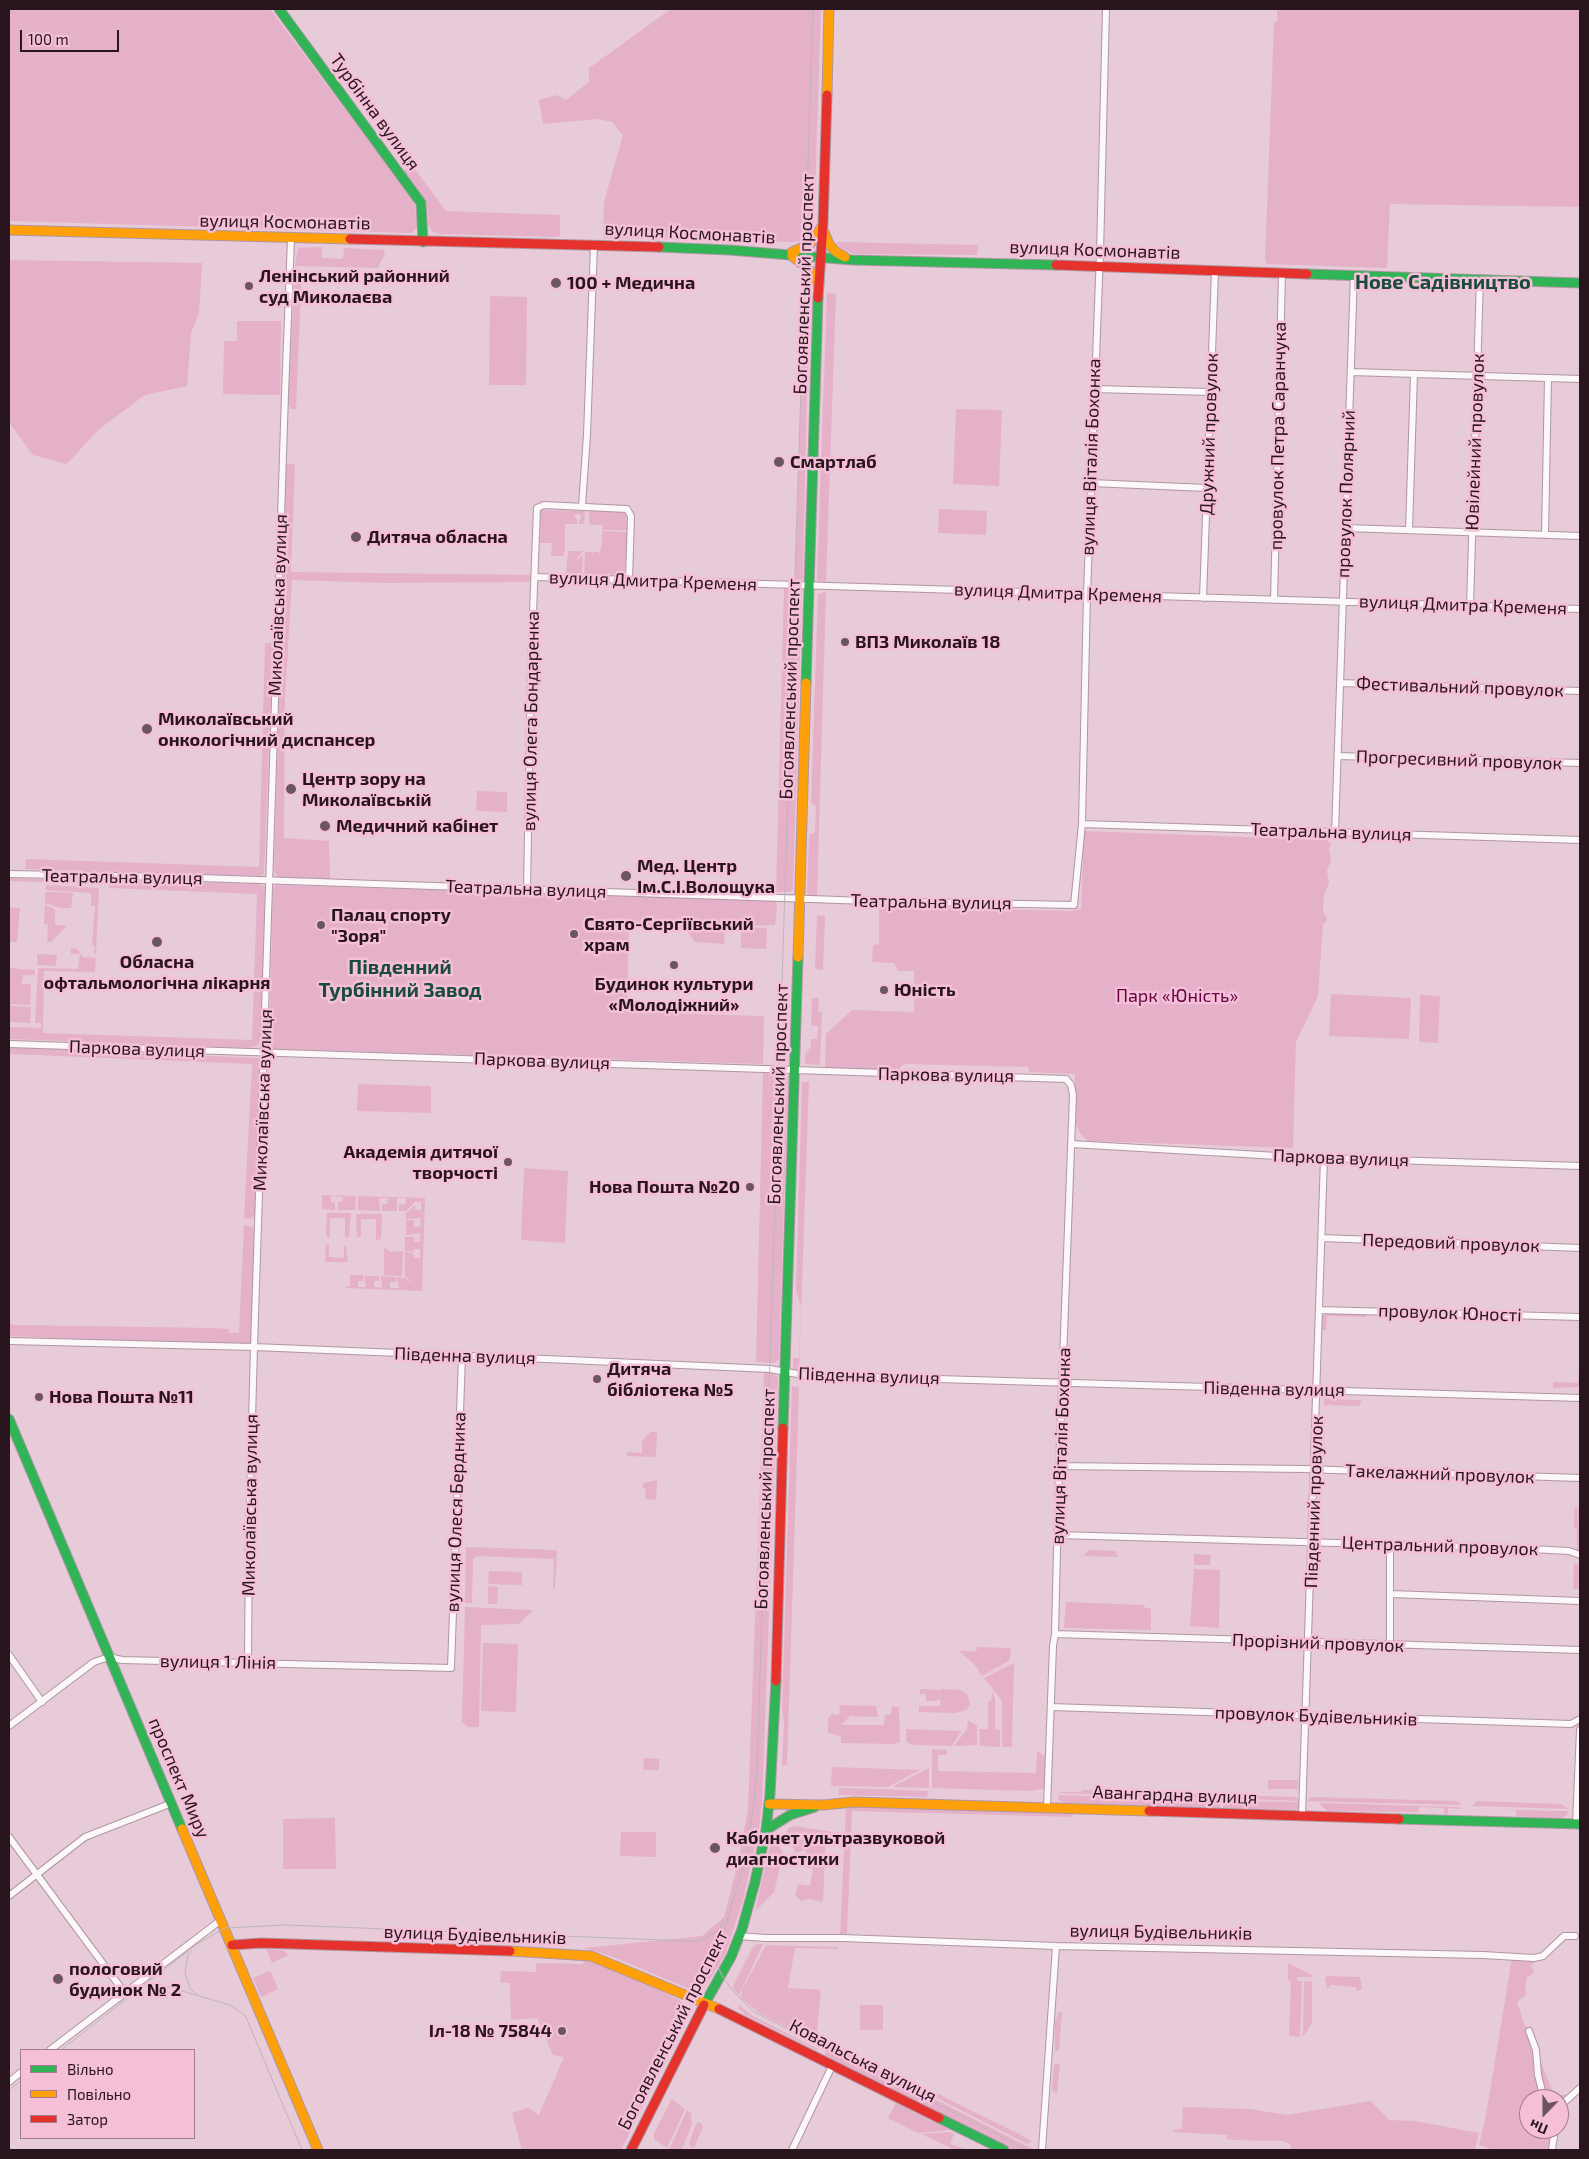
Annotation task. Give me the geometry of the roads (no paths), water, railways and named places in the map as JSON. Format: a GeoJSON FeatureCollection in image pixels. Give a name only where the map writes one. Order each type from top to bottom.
{"type":"FeatureCollection","features":[{"type":"Feature","properties":{"kind":"main road","name":"Турбінна вулиця"},"geometry":{"type":"LineString","coordinates":[[279,9],[421,202],[423,242]]}},
{"type":"Feature","properties":{"kind":"main road","name":"Богоявленський проспект"},"geometry":{"type":"LineString","coordinates":[[631,2150],[684,2044],[722,1976],[739,1936],[755,1882],[766,1830],[769,1804],[775,1707],[829,9]]}},
{"type":"Feature","properties":{"kind":"main road"},"geometry":{"type":"LineString","coordinates":[[787,254],[810,244],[818,235],[823,224]]}},
{"type":"Feature","properties":{"kind":"main road"},"geometry":{"type":"LineString","coordinates":[[823,224],[829,244],[836,252],[852,260]]}},
{"type":"Feature","properties":{"kind":"main road","name":"вулиця Космонавтів"},"geometry":{"type":"LineString","coordinates":[[9,230],[291,239],[594,245],[787,254],[852,260],[1354,274],[1580,283]]}},
{"type":"Feature","properties":{"kind":"main road"},"geometry":{"type":"LineString","coordinates":[[787,254],[804,264],[819,284]]}},
{"type":"Feature","properties":{"kind":"main road","name":"проспект Миру"},"geometry":{"type":"LineString","coordinates":[[9,1419],[318,2150]]}},
{"type":"Feature","properties":{"kind":"main road","name":"Авангардна вулиця"},"geometry":{"type":"LineString","coordinates":[[769,1804],[823,1805],[854,1802],[1578,1824]]}},
{"type":"Feature","properties":{"kind":"main road"},"geometry":{"type":"LineString","coordinates":[[766,1830],[790,1815],[823,1805]]}},
{"type":"Feature","properties":{"kind":"main road","name":"вулиця Будівельників"},"geometry":{"type":"LineString","coordinates":[[232,1945],[261,1943],[521,1951],[591,1956],[706,2004]]}},
{"type":"Feature","properties":{"kind":"main road","name":"Ковальська вулиця"},"geometry":{"type":"LineString","coordinates":[[706,2004],[833,2064],[1004,2150]]}},
{"type":"Feature","properties":{"kind":"street","name":"вулиця Віталія Бохонка"},"geometry":{"type":"LineString","coordinates":[[1074,905],[1082,824],[1090,483],[1106,9]]}},
{"type":"Feature","properties":{"kind":"street","name":"Миколаївська вулиця"},"geometry":{"type":"LineString","coordinates":[[248,1662],[249,1528],[254,1347],[291,239]]}},
{"type":"Feature","properties":{"kind":"street"},"geometry":{"type":"LineString","coordinates":[[582,506],[587,436],[594,245]]}},
{"type":"Feature","properties":{"kind":"street","name":"Дружний провулок"},"geometry":{"type":"LineString","coordinates":[[1203,598],[1215,271]]}},
{"type":"Feature","properties":{"kind":"street","name":"провулок Петра Саранчука"},"geometry":{"type":"LineString","coordinates":[[1274,600],[1282,273]]}},
{"type":"Feature","properties":{"kind":"street","name":"провулок Полярний"},"geometry":{"type":"LineString","coordinates":[[1335,833],[1354,274]]}},
{"type":"Feature","properties":{"kind":"street","name":"Ювілейний провулок"},"geometry":{"type":"LineString","coordinates":[[1470,606],[1480,278]]}},
{"type":"Feature","properties":{"kind":"street"},"geometry":{"type":"LineString","coordinates":[[1351,372],[1580,379]]}},
{"type":"Feature","properties":{"kind":"street"},"geometry":{"type":"LineString","coordinates":[[1409,530],[1414,374]]}},
{"type":"Feature","properties":{"kind":"street"},"geometry":{"type":"LineString","coordinates":[[1545,535],[1548,378]]}},
{"type":"Feature","properties":{"kind":"street"},"geometry":{"type":"LineString","coordinates":[[1094,389],[1210,392]]}},
{"type":"Feature","properties":{"kind":"street"},"geometry":{"type":"LineString","coordinates":[[1090,483],[1207,488]]}},
{"type":"Feature","properties":{"kind":"street","name":"вулиця Олега Бондаренка"},"geometry":{"type":"LineString","coordinates":[[527,890],[531,666],[536,577],[537,508],[544,505],[627,509],[630,512],[629,581]]}},
{"type":"Feature","properties":{"kind":"street"},"geometry":{"type":"LineString","coordinates":[[1346,528],[1580,536]]}},
{"type":"Feature","properties":{"kind":"street","name":"вулиця Дмитра Кременя"},"geometry":{"type":"LineString","coordinates":[[536,577],[1580,609]]}},
{"type":"Feature","properties":{"kind":"street","name":"Фестивальний провулок"},"geometry":{"type":"LineString","coordinates":[[1340,683],[1580,691]]}},
{"type":"Feature","properties":{"kind":"street","name":"Прогресивний провулок"},"geometry":{"type":"LineString","coordinates":[[1338,756],[1580,764]]}},
{"type":"Feature","properties":{"kind":"street","name":"Театральна вулиця"},"geometry":{"type":"LineString","coordinates":[[1082,824],[1580,840]]}},
{"type":"Feature","properties":{"kind":"street","name":"Театральна вулиця"},"geometry":{"type":"LineString","coordinates":[[9,874],[1074,905]]}},
{"type":"Feature","properties":{"kind":"street","name":"Паркова вулиця"},"geometry":{"type":"LineString","coordinates":[[9,1044],[726,1066],[795,1071],[1060,1077],[1066,1079],[1072,1085]]}},
{"type":"Feature","properties":{"kind":"street","name":"вулиця Віталія Бохонка"},"geometry":{"type":"LineString","coordinates":[[1047,1807],[1053,1646],[1056,1634],[1059,1466],[1072,1085]]}},
{"type":"Feature","properties":{"kind":"street","name":"Паркова вулиця"},"geometry":{"type":"LineString","coordinates":[[1071,1144],[1324,1158],[1580,1166]]}},
{"type":"Feature","properties":{"kind":"street","name":"Південний провулок"},"geometry":{"type":"LineString","coordinates":[[1302,1815],[1324,1158]]}},
{"type":"Feature","properties":{"kind":"street","name":"Передовий провулок"},"geometry":{"type":"LineString","coordinates":[[1322,1238],[1580,1248]]}},
{"type":"Feature","properties":{"kind":"street","name":"провулок Юності"},"geometry":{"type":"LineString","coordinates":[[1319,1310],[1580,1318]]}},
{"type":"Feature","properties":{"kind":"street","name":"Південна вулиця"},"geometry":{"type":"LineString","coordinates":[[9,1341],[254,1347],[770,1369],[803,1375],[1580,1398]]}},
{"type":"Feature","properties":{"kind":"street","name":"вулиця Олеся Бердника"},"geometry":{"type":"LineString","coordinates":[[451,1668],[462,1356]]}},
{"type":"Feature","properties":{"kind":"street","name":"Такелажний провулок"},"geometry":{"type":"LineString","coordinates":[[1059,1466],[1315,1470],[1580,1478]]}},
{"type":"Feature","properties":{"kind":"street","name":"Центральний провулок"},"geometry":{"type":"LineString","coordinates":[[1058,1535],[1569,1551],[1580,1555]]}},
{"type":"Feature","properties":{"kind":"street"},"geometry":{"type":"LineString","coordinates":[[1390,1545],[1390,1646]]}},
{"type":"Feature","properties":{"kind":"street"},"geometry":{"type":"LineString","coordinates":[[1391,1594],[1580,1601]]}},
{"type":"Feature","properties":{"kind":"street","name":"Прорізний провулок"},"geometry":{"type":"LineString","coordinates":[[1056,1634],[1390,1646],[1580,1650]]}},
{"type":"Feature","properties":{"kind":"street"},"geometry":{"type":"LineString","coordinates":[[9,1655],[42,1702]]}},
{"type":"Feature","properties":{"kind":"street"},"geometry":{"type":"LineString","coordinates":[[9,1726],[94,1662],[109,1657]]}},
{"type":"Feature","properties":{"kind":"street","name":"вулиця 1 Лінія"},"geometry":{"type":"LineString","coordinates":[[109,1657],[122,1660],[451,1668]]}},
{"type":"Feature","properties":{"kind":"street","name":"провулок Будівельників"},"geometry":{"type":"LineString","coordinates":[[1051,1707],[1571,1724],[1580,1719]]}},
{"type":"Feature","properties":{"kind":"street"},"geometry":{"type":"LineString","coordinates":[[1578,1824],[1580,1730]]}},
{"type":"Feature","properties":{"kind":"street"},"geometry":{"type":"LineString","coordinates":[[9,1896],[85,1837],[172,1802]]}},
{"type":"Feature","properties":{"kind":"street"},"geometry":{"type":"LineString","coordinates":[[9,1837],[124,1992]]}},
{"type":"Feature","properties":{"kind":"street"},"geometry":{"type":"LineString","coordinates":[[51,2049],[221,1920]]}},
{"type":"Feature","properties":{"kind":"street","name":"вулиця Будівельників"},"geometry":{"type":"LineString","coordinates":[[739,1936],[1056,1946],[1385,1952],[1534,1958],[1543,1956],[1564,1936],[1574,1936]]}},
{"type":"Feature","properties":{"kind":"street"},"geometry":{"type":"LineString","coordinates":[[1042,2150],[1056,1946]]}},
{"type":"Feature","properties":{"kind":"street"},"geometry":{"type":"LineString","coordinates":[[1529,2031],[1536,2050],[1538,2075],[1542,2089]]}},
{"type":"Feature","properties":{"kind":"street"},"geometry":{"type":"LineString","coordinates":[[792,2150],[833,2064]]}},
{"type":"Feature","properties":{"kind":"street"},"geometry":{"type":"LineString","coordinates":[[9,2082],[20,2073]]}},
{"type":"Feature","properties":{"kind":"street"},"geometry":{"type":"LineString","coordinates":[[1569,2098],[1580,2088]]}},
{"type":"Feature","properties":{"kind":"tram line"},"geometry":{"type":"LineString","coordinates":[[813,9],[757,1768],[746,1856],[718,1952],[717,1964],[722,1976],[734,1992],[754,2012],[1028,2150]]}},
{"type":"Feature","properties":{"kind":"tram line"},"geometry":{"type":"LineString","coordinates":[[62,2049],[197,1944],[225,1928],[286,1925],[697,1941],[710,1936],[720,1928],[724,1921]]}},
{"type":"Feature","properties":{"kind":"tram line"},"geometry":{"type":"LineString","coordinates":[[192,1950],[188,1955],[185,1972],[190,1988],[198,1996]]}},
{"type":"Feature","properties":{"kind":"tram line"},"geometry":{"type":"LineString","coordinates":[[146,1987],[159,1984],[230,2005],[245,2015],[302,2150]]}},
{"type":"Feature","properties":{"kind":"tram line"},"geometry":{"type":"LineString","coordinates":[[9,2090],[20,2082]]}},
{"type":"Feature","properties":{"kind":"place","name":"100 + Медична"},"geometry":{"type":"Point","coordinates":[556,283]}},
{"type":"Feature","properties":{"kind":"place","name":"Ленінський районний суд Миколаєва"},"geometry":{"type":"Point","coordinates":[249,286]}},
{"type":"Feature","properties":{"kind":"place","name":"Смартлаб"},"geometry":{"type":"Point","coordinates":[779,462]}},
{"type":"Feature","properties":{"kind":"place","name":"Дитяча обласна"},"geometry":{"type":"Point","coordinates":[356,537]}},
{"type":"Feature","properties":{"kind":"place","name":"ВПЗ Миколаїв 18"},"geometry":{"type":"Point","coordinates":[845,642]}},
{"type":"Feature","properties":{"kind":"place","name":"Миколаївський онкологічний диспансер"},"geometry":{"type":"Point","coordinates":[147,729]}},
{"type":"Feature","properties":{"kind":"place","name":"Центр зору на Миколаївській"},"geometry":{"type":"Point","coordinates":[291,789]}},
{"type":"Feature","properties":{"kind":"place","name":"Медичний кабінет"},"geometry":{"type":"Point","coordinates":[325,826]}},
{"type":"Feature","properties":{"kind":"place","name":"Мед. Центр Ім.С.І.Волощука"},"geometry":{"type":"Point","coordinates":[626,876]}},
{"type":"Feature","properties":{"kind":"place","name":"Палац спорту \"Зоря\""},"geometry":{"type":"Point","coordinates":[321,925]}},
{"type":"Feature","properties":{"kind":"place","name":"Свято-Сергіївський храм"},"geometry":{"type":"Point","coordinates":[574,934]}},
{"type":"Feature","properties":{"kind":"place","name":"Обласна офтальмологічна лікарня"},"geometry":{"type":"Point","coordinates":[157,942]}},
{"type":"Feature","properties":{"kind":"place","name":"Будинок культури «Молодіжний»"},"geometry":{"type":"Point","coordinates":[674,965]}},
{"type":"Feature","properties":{"kind":"place","name":"Юність"},"geometry":{"type":"Point","coordinates":[884,990]}},
{"type":"Feature","properties":{"kind":"place","name":"Академія дитячої творчості"},"geometry":{"type":"Point","coordinates":[508,1162]}},
{"type":"Feature","properties":{"kind":"place","name":"Нова Пошта №20"},"geometry":{"type":"Point","coordinates":[750,1187]}},
{"type":"Feature","properties":{"kind":"place","name":"Дитяча бібліотека №5"},"geometry":{"type":"Point","coordinates":[597,1379]}},
{"type":"Feature","properties":{"kind":"place","name":"Нова Пошта №11"},"geometry":{"type":"Point","coordinates":[39,1397]}},
{"type":"Feature","properties":{"kind":"place","name":"Кабинет ультразвуковой диагностики"},"geometry":{"type":"Point","coordinates":[715,1848]}},
{"type":"Feature","properties":{"kind":"place","name":"пологовий будинок № 2"},"geometry":{"type":"Point","coordinates":[58,1979]}},
{"type":"Feature","properties":{"kind":"place","name":"Іл-18 № 75844"},"geometry":{"type":"Point","coordinates":[562,2031]}},
{"type":"Feature","properties":{"kind":"district","name":"Нове Садівництво"},"geometry":{"type":"Point","coordinates":[1443,282]}},
{"type":"Feature","properties":{"kind":"district","name":"Південний Турбінний Завод"},"geometry":{"type":"Point","coordinates":[400,978]}},
{"type":"Feature","properties":{"kind":"park label","name":"Парк «Юність»"},"geometry":{"type":"Point","coordinates":[1177,996]}}]}
